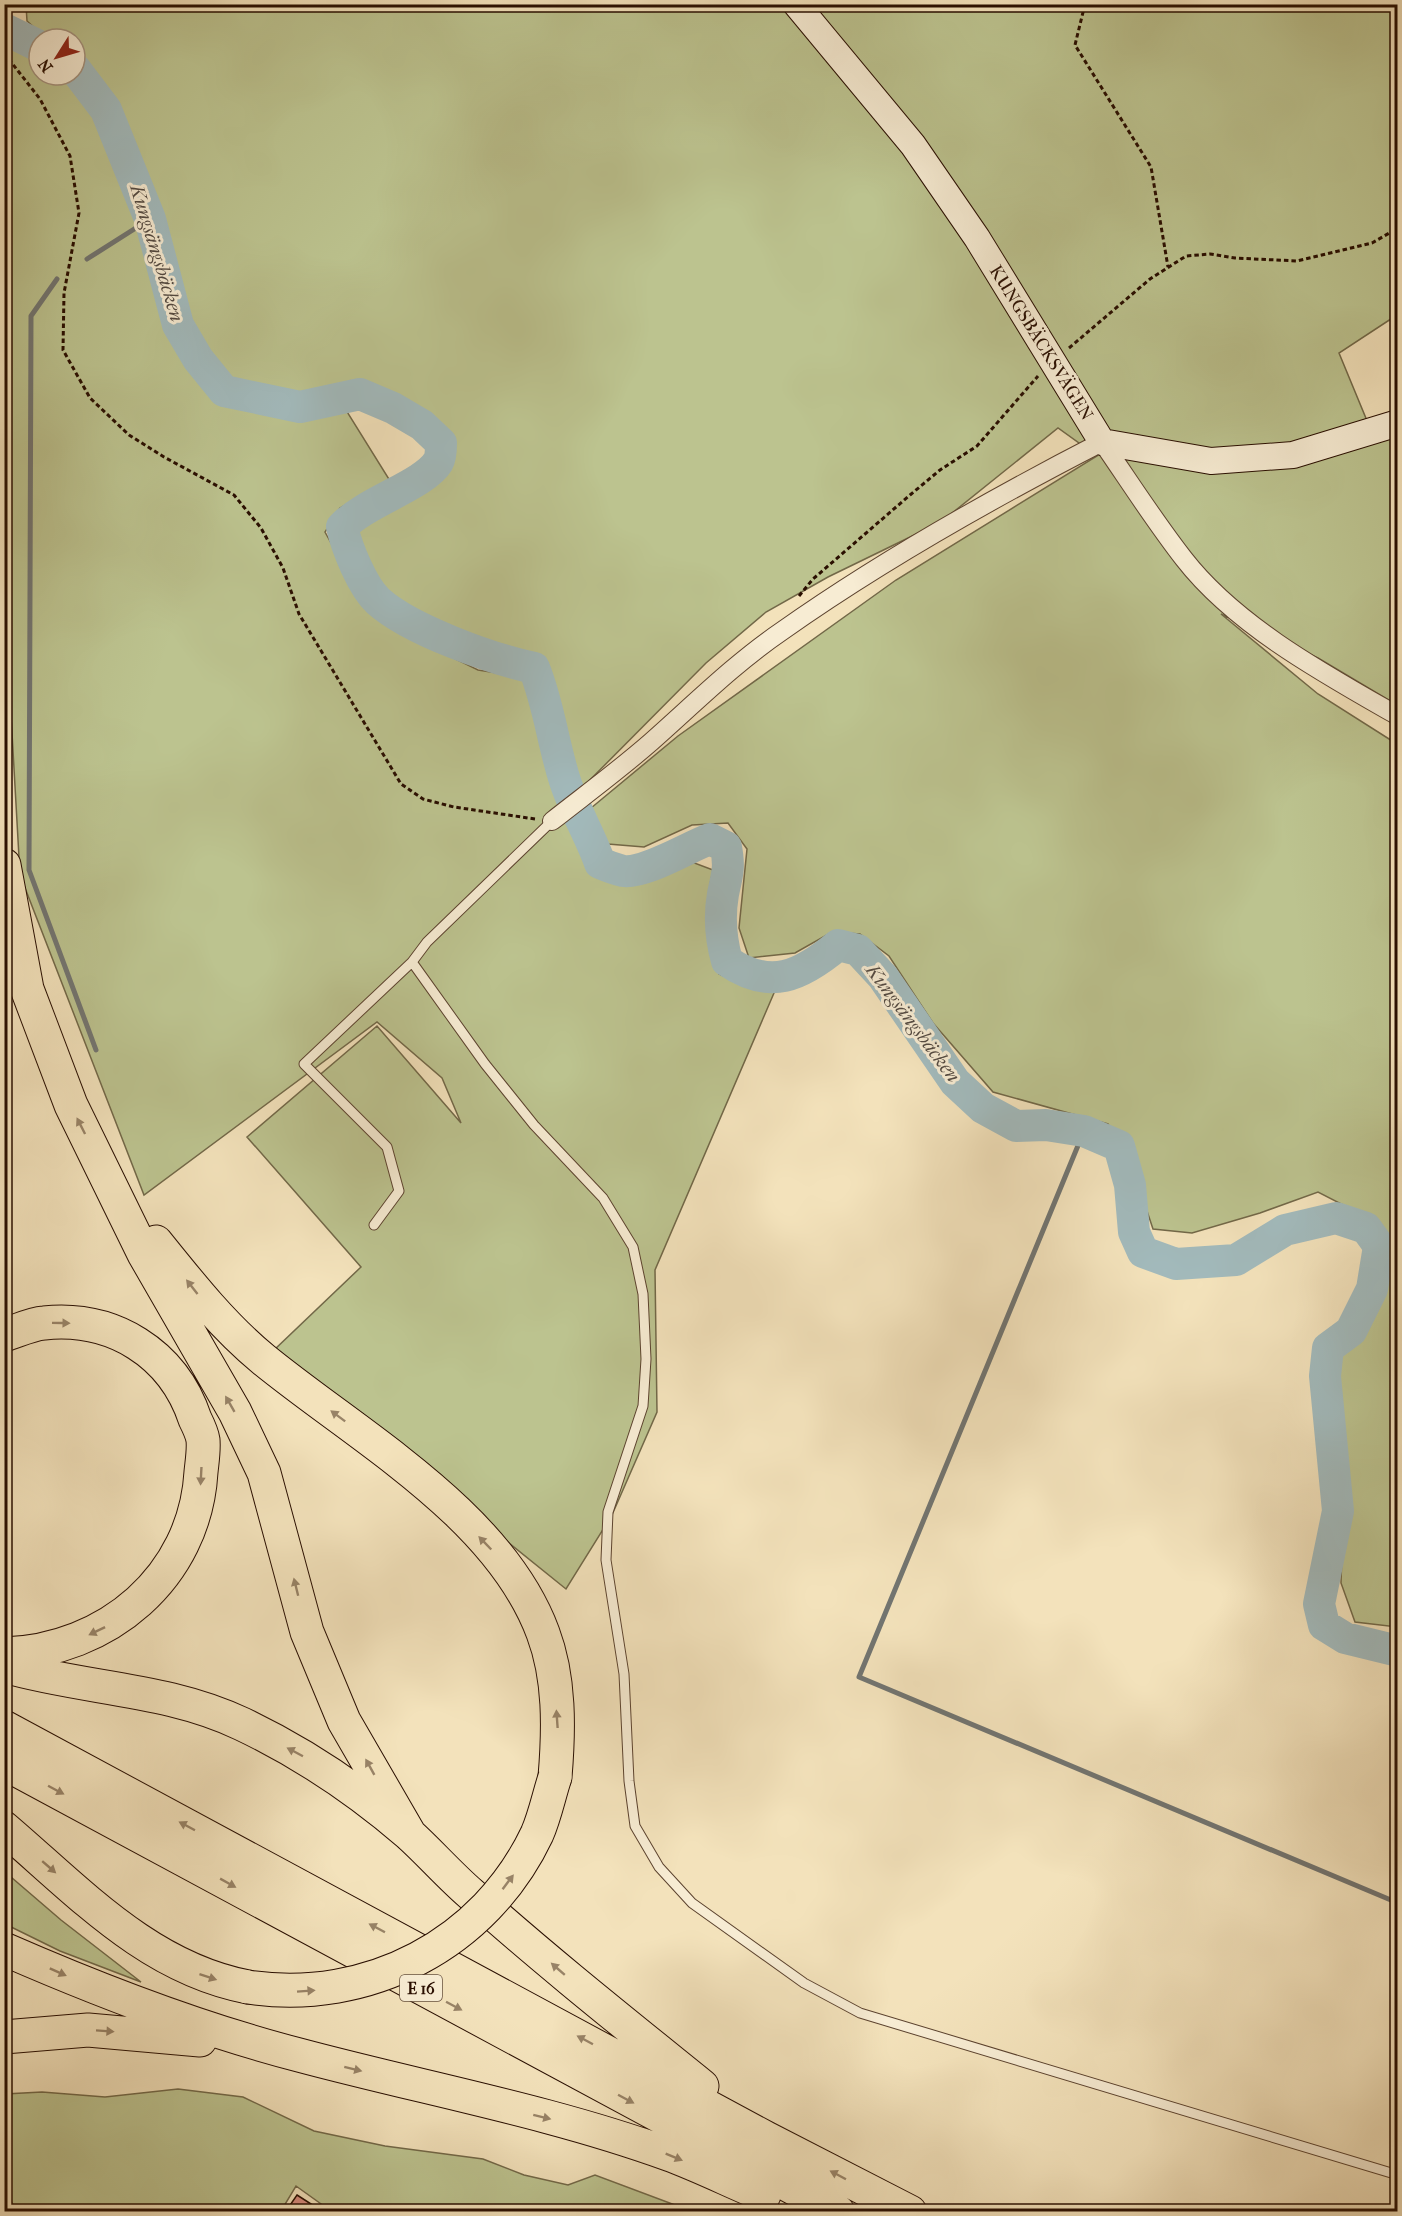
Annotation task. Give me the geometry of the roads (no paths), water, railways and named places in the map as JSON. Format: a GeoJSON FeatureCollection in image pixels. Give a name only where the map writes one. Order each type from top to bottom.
{"type":"FeatureCollection","features":[{"type":"Feature","properties":{"kind":"highway"},"geometry":{"type":"LineString","coordinates":[[4,865],[27,988],[71,1105],[144,1254],[235,1412],[264,1473],[307,1632],[344,1721],[410,1835]]}},
{"type":"Feature","properties":{"kind":"highway"},"geometry":{"type":"LineString","coordinates":[[4,1828],[105,1916],[147,1946],[197,1973],[248,1987],[303,1991],[370,1980],[412,1962],[452,1939],[488,1908],[516,1871],[538,1831],[555,1777],[559,1734],[555,1684],[543,1633],[523,1593],[498,1556],[447,1503],[409,1470],[254,1351],[201,1299],[107,1178]]}},
{"type":"Feature","properties":{"kind":"highway"},"geometry":{"type":"LineString","coordinates":[[4,1335],[42,1323],[95,1324],[134,1339],[163,1362],[188,1398],[203,1440],[200,1499],[180,1549],[147,1597],[102,1630],[53,1649],[4,1654]]}},
{"type":"Feature","properties":{"kind":"highway"},"geometry":{"type":"LineString","coordinates":[[4,1666],[30,1673],[174,1698],[241,1723],[305,1757],[353,1789],[410,1835],[470,1893],[591,1997],[766,2138]]}},
{"type":"Feature","properties":{"kind":"highway","name":"E 16"},"geometry":{"type":"LineString","coordinates":[[4,1727],[766,2138],[910,2211]]}},
{"type":"Feature","properties":{"kind":"highway","name":"E 16"},"geometry":{"type":"LineString","coordinates":[[4,1763],[838,2211]]}},
{"type":"Feature","properties":{"kind":"highway"},"geometry":{"type":"LineString","coordinates":[[4,1949],[74,1979],[170,2014],[296,2055],[590,2129],[669,2154],[808,2211]]}},
{"type":"Feature","properties":{"kind":"highway"},"geometry":{"type":"LineString","coordinates":[[4,2037],[99,2030],[156,2034],[296,2055]]}},
{"type":"Feature","properties":{"kind":"street","name":"KUNGSBÄCKSVÄGEN"},"geometry":{"type":"LineString","coordinates":[[796,4],[913,146],[977,238],[1102,442]]}},
{"type":"Feature","properties":{"kind":"street"},"geometry":{"type":"LineString","coordinates":[[552,821],[599,784],[743,660],[783,630],[1041,473],[1102,442],[1210,461],[1293,455],[1398,423]]}},
{"type":"Feature","properties":{"kind":"street"},"geometry":{"type":"LineString","coordinates":[[1102,442],[1185,561],[1226,603],[1308,664],[1398,716]]}},
{"type":"Feature","properties":{"kind":"lane"},"geometry":{"type":"LineString","coordinates":[[374,1225],[399,1191],[387,1147],[304,1064],[412,962],[427,942],[552,821]]}},
{"type":"Feature","properties":{"kind":"lane"},"geometry":{"type":"LineString","coordinates":[[412,962],[485,1064],[534,1125],[603,1198],[633,1247],[643,1294],[646,1359],[643,1406],[609,1512],[606,1560],[624,1674],[629,1781],[635,1826],[659,1867],[692,1903],[804,1983],[860,2013],[1398,2175]]}},
{"type":"Feature","properties":{"kind":"waterway","name":"Kungsängsbäcken"},"geometry":{"type":"LineString","coordinates":[[4,29],[27,40]]}},
{"type":"Feature","properties":{"kind":"waterway","name":"Kungsängsbäcken"},"geometry":{"type":"LineString","coordinates":[[87,85],[106,110],[150,219],[178,325],[198,359],[224,391],[300,407],[360,394],[393,408],[422,425],[441,443],[439,460],[431,470],[352,518],[342,527],[351,556],[366,586],[378,601],[392,612],[452,642],[496,658],[534,668],[565,781],[600,863],[623,871],[632,871],[654,864],[710,839],[726,847],[728,866],[721,920],[727,961],[757,976],[785,976],[811,965],[838,945],[858,950],[883,977],[955,1082],[983,1108],[1016,1126],[1046,1125],[1084,1131],[1119,1146],[1130,1185],[1134,1232],[1143,1252],[1176,1264],[1236,1260],[1285,1230],[1336,1218],[1366,1228],[1379,1246],[1372,1289],[1351,1331],[1328,1348],[1325,1376],[1338,1511],[1319,1604],[1324,1625],[1345,1638],[1398,1651]]}},
{"type":"Feature","properties":{"kind":"waterway"},"geometry":{"type":"LineString","coordinates":[[87,259],[150,219]]}},
{"type":"Feature","properties":{"kind":"waterway"},"geometry":{"type":"LineString","coordinates":[[57,279],[31,316],[29,870],[96,1050]]}},
{"type":"Feature","properties":{"kind":"waterway"},"geometry":{"type":"LineString","coordinates":[[1084,1131],[859,1677],[1398,1903]]}}]}
